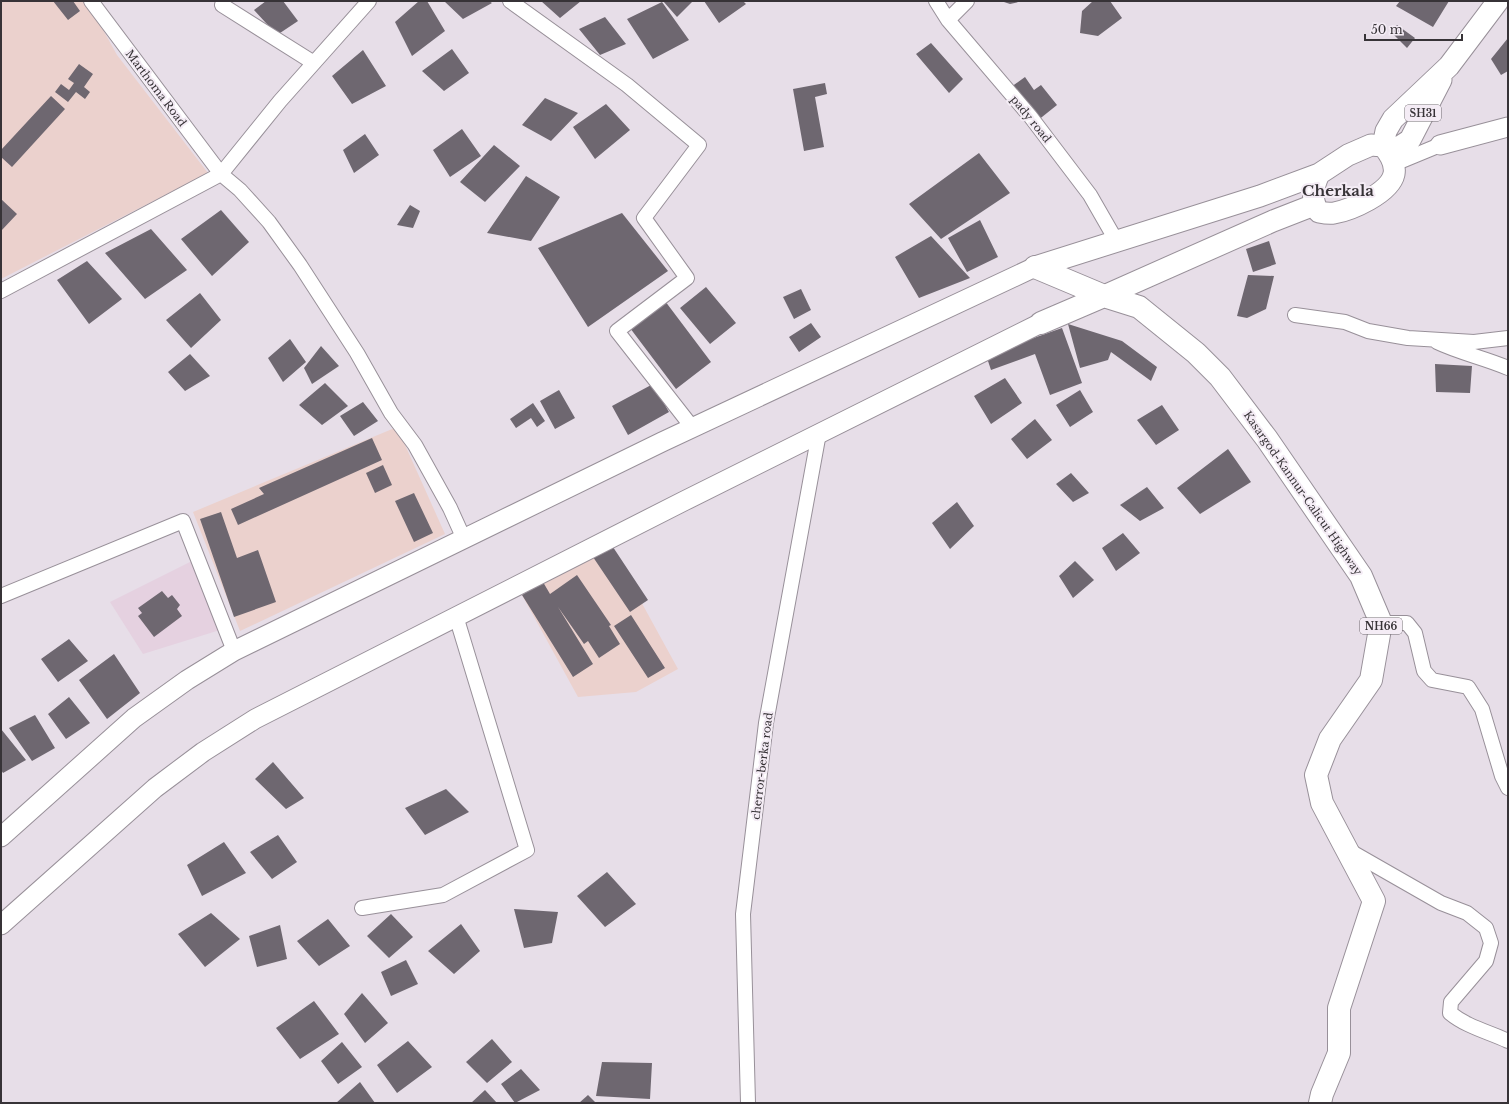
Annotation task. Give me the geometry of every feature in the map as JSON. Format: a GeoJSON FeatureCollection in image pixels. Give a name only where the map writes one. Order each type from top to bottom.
{"type":"FeatureCollection","features":[{"type":"Feature","properties":{"kind":"highway","name":"Kasargod-Kannur-Calicut Highway"},"geometry":{"type":"LineString","coordinates":[[1035,267],[1104,296],[1139,307],[1196,353],[1220,377],[1267,439],[1361,576],[1381,623]]}},
{"type":"Feature","properties":{"kind":"highway"},"geometry":{"type":"LineString","coordinates":[[1041,323],[1104,296]]}},
{"type":"Feature","properties":{"kind":"highway","name":"NH66"},"geometry":{"type":"LineString","coordinates":[[1320,1103],[1322,1094],[1339,1053],[1339,1008],[1374,901],[1322,803],[1316,775],[1330,738],[1371,680],[1381,623]]}},
{"type":"Feature","properties":{"kind":"main road","name":"SH31"},"geometry":{"type":"LineString","coordinates":[[1319,174],[1348,155],[1371,145],[1389,155],[1410,140],[1448,66],[1498,1]]}},
{"type":"Feature","properties":{"kind":"main road"},"geometry":{"type":"LineString","coordinates":[[1319,174],[1314,186],[1314,205],[1319,212],[1329,214],[1371,199],[1386,186],[1394,175],[1389,155]]}},
{"type":"Feature","properties":{"kind":"main road"},"geometry":{"type":"LineString","coordinates":[[1035,267],[1260,196],[1319,174]]}},
{"type":"Feature","properties":{"kind":"main road"},"geometry":{"type":"LineString","coordinates":[[1104,296],[1273,221],[1314,205]]}},
{"type":"Feature","properties":{"kind":"street","name":"Marthoma Road"},"geometry":{"type":"LineString","coordinates":[[91,1],[220,174],[240,190],[269,222],[300,265],[357,353],[391,413],[415,445],[450,508],[464,539]]}},
{"type":"Feature","properties":{"kind":"street"},"geometry":{"type":"LineString","coordinates":[[1,291],[220,174],[280,101],[369,1]]}},
{"type":"Feature","properties":{"kind":"street"},"geometry":{"type":"LineString","coordinates":[[510,1],[627,85],[698,145],[644,218],[687,278],[617,331],[692,427]]}},
{"type":"Feature","properties":{"kind":"street","name":"pady road"},"geometry":{"type":"LineString","coordinates":[[936,1],[948,20],[1039,128],[1090,196],[1117,242]]}},
{"type":"Feature","properties":{"kind":"street"},"geometry":{"type":"LineString","coordinates":[[948,20],[967,1]]}},
{"type":"Feature","properties":{"kind":"street"},"geometry":{"type":"LineString","coordinates":[[222,5],[314,63]]}},
{"type":"Feature","properties":{"kind":"street"},"geometry":{"type":"LineString","coordinates":[[1389,155],[1440,145],[1508,127]]}},
{"type":"Feature","properties":{"kind":"street"},"geometry":{"type":"LineString","coordinates":[[1,837],[134,718],[187,680],[234,651],[692,427],[1035,267]]}},
{"type":"Feature","properties":{"kind":"street"},"geometry":{"type":"LineString","coordinates":[[1295,315],[1345,322],[1368,331],[1408,338],[1474,342],[1508,338]]}},
{"type":"Feature","properties":{"kind":"street"},"geometry":{"type":"LineString","coordinates":[[1,925],[155,788],[203,752],[255,719],[819,433],[1041,323]]}},
{"type":"Feature","properties":{"kind":"street"},"geometry":{"type":"LineString","coordinates":[[1430,339],[1455,351],[1489,360],[1508,368]]}},
{"type":"Feature","properties":{"kind":"street","name":"cherror-berka road"},"geometry":{"type":"LineString","coordinates":[[748,1103],[743,914],[766,723],[819,433]]}},
{"type":"Feature","properties":{"kind":"street"},"geometry":{"type":"LineString","coordinates":[[1,596],[183,521],[234,651]]}},
{"type":"Feature","properties":{"kind":"street"},"geometry":{"type":"LineString","coordinates":[[362,908],[443,895],[526,850],[456,616]]}},
{"type":"Feature","properties":{"kind":"street"},"geometry":{"type":"LineString","coordinates":[[1381,623],[1407,623],[1415,633],[1424,671],[1432,680],[1468,687],[1482,708],[1502,776],[1508,788]]}},
{"type":"Feature","properties":{"kind":"street"},"geometry":{"type":"LineString","coordinates":[[1346,849],[1441,903],[1467,912],[1486,928],[1491,943],[1486,961],[1451,1002],[1450,1013],[1462,1023],[1481,1029],[1508,1041]]}},
{"type":"Feature","properties":{"kind":"shaded area"},"geometry":{"type":"Polygon","coordinates":[[[1,1],[87,1],[117,55],[208,173],[1,279],[1,1]]]}},
{"type":"Feature","properties":{"kind":"shaded area"},"geometry":{"type":"Polygon","coordinates":[[[397,427],[445,534],[240,631],[193,512],[397,427]]]}},
{"type":"Feature","properties":{"kind":"shaded area"},"geometry":{"type":"Polygon","coordinates":[[[611,547],[678,669],[636,692],[578,697],[522,595],[611,547]]]}},
{"type":"Feature","properties":{"kind":"shaded area"},"geometry":{"type":"Polygon","coordinates":[[[194,560],[220,630],[143,654],[110,602],[194,560]]]}},
{"type":"Feature","properties":{"kind":"building"},"geometry":{"type":"Polygon","coordinates":[[[53,1],[73,1],[80,11],[68,20],[53,1]]]}},
{"type":"Feature","properties":{"kind":"building"},"geometry":{"type":"Polygon","coordinates":[[[266,1],[283,1],[298,21],[277,35],[254,10],[266,1]]]}},
{"type":"Feature","properties":{"kind":"building"},"geometry":{"type":"Polygon","coordinates":[[[419,1],[427,1],[445,31],[412,56],[395,22],[419,1]]]}},
{"type":"Feature","properties":{"kind":"building"},"geometry":{"type":"Polygon","coordinates":[[[444,1],[489,1],[492,3],[463,19],[444,1]]]}},
{"type":"Feature","properties":{"kind":"building"},"geometry":{"type":"Polygon","coordinates":[[[541,1],[581,1],[560,18],[541,1]]]}},
{"type":"Feature","properties":{"kind":"building"},"geometry":{"type":"Polygon","coordinates":[[[663,1],[693,1],[677,17],[663,1]]]}},
{"type":"Feature","properties":{"kind":"building"},"geometry":{"type":"Polygon","coordinates":[[[704,1],[743,1],[746,4],[719,23],[704,1]]]}},
{"type":"Feature","properties":{"kind":"building"},"geometry":{"type":"Polygon","coordinates":[[[1001,1],[1023,1],[1010,4],[1001,1]]]}},
{"type":"Feature","properties":{"kind":"building"},"geometry":{"type":"Polygon","coordinates":[[[1093,1],[1110,1],[1122,18],[1098,36],[1080,33],[1082,11],[1093,1]]]}},
{"type":"Feature","properties":{"kind":"building"},"geometry":{"type":"Polygon","coordinates":[[[1400,1],[1449,1],[1433,27],[1396,6],[1400,1]]]}},
{"type":"Feature","properties":{"kind":"building"},"geometry":{"type":"Polygon","coordinates":[[[662,2],[689,40],[653,59],[627,19],[662,2]]]}},
{"type":"Feature","properties":{"kind":"building"},"geometry":{"type":"Polygon","coordinates":[[[605,17],[626,44],[600,55],[579,29],[605,17]]]}},
{"type":"Feature","properties":{"kind":"building"},"geometry":{"type":"Polygon","coordinates":[[[1397,25],[1415,38],[1407,48],[1391,32],[1397,25]]]}},
{"type":"Feature","properties":{"kind":"building"},"geometry":{"type":"Polygon","coordinates":[[[1508,38],[1508,71],[1501,75],[1491,59],[1508,38]]]}},
{"type":"Feature","properties":{"kind":"building"},"geometry":{"type":"Polygon","coordinates":[[[931,43],[963,79],[949,93],[916,54],[931,43]]]}},
{"type":"Feature","properties":{"kind":"building"},"geometry":{"type":"Polygon","coordinates":[[[452,49],[469,73],[444,91],[422,71],[452,49]]]}},
{"type":"Feature","properties":{"kind":"building"},"geometry":{"type":"Polygon","coordinates":[[[363,50],[386,86],[352,104],[332,76],[363,50]]]}},
{"type":"Feature","properties":{"kind":"building"},"geometry":{"type":"Polygon","coordinates":[[[79,64],[93,74],[84,87],[90,92],[85,99],[76,92],[68,102],[55,92],[61,84],[69,90],[74,83],[68,79],[79,64]]]}},
{"type":"Feature","properties":{"kind":"building"},"geometry":{"type":"Polygon","coordinates":[[[1025,77],[1034,90],[1041,85],[1057,105],[1037,121],[1011,87],[1025,77]]]}},
{"type":"Feature","properties":{"kind":"building"},"geometry":{"type":"Polygon","coordinates":[[[825,83],[827,94],[815,97],[824,147],[804,151],[793,89],[825,83]]]}},
{"type":"Feature","properties":{"kind":"building"},"geometry":{"type":"Polygon","coordinates":[[[51,96],[65,109],[12,167],[1,157],[1,150],[51,96]]]}},
{"type":"Feature","properties":{"kind":"building"},"geometry":{"type":"Polygon","coordinates":[[[545,98],[578,113],[551,141],[522,125],[545,98]]]}},
{"type":"Feature","properties":{"kind":"building"},"geometry":{"type":"Polygon","coordinates":[[[606,104],[630,130],[595,159],[573,127],[606,104]]]}},
{"type":"Feature","properties":{"kind":"building"},"geometry":{"type":"Polygon","coordinates":[[[462,129],[481,156],[450,177],[433,150],[462,129]]]}},
{"type":"Feature","properties":{"kind":"building"},"geometry":{"type":"Polygon","coordinates":[[[365,134],[379,155],[354,173],[343,150],[365,134]]]}},
{"type":"Feature","properties":{"kind":"building"},"geometry":{"type":"Polygon","coordinates":[[[494,145],[520,166],[485,202],[460,182],[494,145]]]}},
{"type":"Feature","properties":{"kind":"building"},"geometry":{"type":"Polygon","coordinates":[[[979,153],[1010,193],[941,239],[909,204],[979,153]]]}},
{"type":"Feature","properties":{"kind":"building"},"geometry":{"type":"Polygon","coordinates":[[[526,176],[560,197],[531,241],[487,233],[526,176]]]}},
{"type":"Feature","properties":{"kind":"building"},"geometry":{"type":"Polygon","coordinates":[[[1,199],[17,214],[1,231],[1,199]]]}},
{"type":"Feature","properties":{"kind":"building"},"geometry":{"type":"Polygon","coordinates":[[[410,205],[420,211],[413,228],[397,225],[410,205]]]}},
{"type":"Feature","properties":{"kind":"building"},"geometry":{"type":"Polygon","coordinates":[[[221,210],[249,242],[212,276],[181,239],[221,210]]]}},
{"type":"Feature","properties":{"kind":"building"},"geometry":{"type":"Polygon","coordinates":[[[622,213],[668,271],[588,327],[538,248],[622,213]]]}},
{"type":"Feature","properties":{"kind":"building"},"geometry":{"type":"Polygon","coordinates":[[[980,220],[998,257],[967,272],[948,238],[980,220]]]}},
{"type":"Feature","properties":{"kind":"building"},"geometry":{"type":"Polygon","coordinates":[[[151,229],[187,270],[145,299],[105,253],[151,229]]]}},
{"type":"Feature","properties":{"kind":"building"},"geometry":{"type":"Polygon","coordinates":[[[931,236],[970,278],[919,298],[895,257],[931,236]]]}},
{"type":"Feature","properties":{"kind":"building"},"geometry":{"type":"Polygon","coordinates":[[[1269,241],[1276,264],[1253,272],[1246,249],[1269,241]]]}},
{"type":"Feature","properties":{"kind":"building"},"geometry":{"type":"Polygon","coordinates":[[[87,261],[122,299],[89,324],[57,280],[87,261]]]}},
{"type":"Feature","properties":{"kind":"building"},"geometry":{"type":"Polygon","coordinates":[[[1248,275],[1274,276],[1266,309],[1247,318],[1237,316],[1248,275]]]}},
{"type":"Feature","properties":{"kind":"building"},"geometry":{"type":"Polygon","coordinates":[[[706,287],[736,323],[710,344],[680,308],[706,287]]]}},
{"type":"Feature","properties":{"kind":"building"},"geometry":{"type":"Polygon","coordinates":[[[801,289],[811,310],[794,319],[783,297],[801,289]]]}},
{"type":"Feature","properties":{"kind":"building"},"geometry":{"type":"Polygon","coordinates":[[[200,293],[221,320],[191,348],[166,320],[200,293]]]}},
{"type":"Feature","properties":{"kind":"building"},"geometry":{"type":"Polygon","coordinates":[[[665,301],[711,362],[676,389],[630,328],[665,301]]]}},
{"type":"Feature","properties":{"kind":"building"},"geometry":{"type":"Polygon","coordinates":[[[811,323],[821,337],[799,352],[789,337],[811,323]]]}},
{"type":"Feature","properties":{"kind":"building"},"geometry":{"type":"Polygon","coordinates":[[[1068,324],[1122,341],[1157,367],[1151,381],[1111,352],[1108,360],[1080,368],[1068,324]]]}},
{"type":"Feature","properties":{"kind":"building"},"geometry":{"type":"Polygon","coordinates":[[[1062,328],[1082,383],[1050,395],[1035,354],[991,370],[986,355],[1062,328]]]}},
{"type":"Feature","properties":{"kind":"building"},"geometry":{"type":"Polygon","coordinates":[[[290,339],[306,362],[283,382],[268,358],[290,339]]]}},
{"type":"Feature","properties":{"kind":"building"},"geometry":{"type":"Polygon","coordinates":[[[321,346],[339,366],[312,384],[304,368],[321,346]]]}},
{"type":"Feature","properties":{"kind":"building"},"geometry":{"type":"Polygon","coordinates":[[[190,354],[210,376],[185,391],[168,372],[190,354]]]}},
{"type":"Feature","properties":{"kind":"building"},"geometry":{"type":"Polygon","coordinates":[[[1435,364],[1472,366],[1470,393],[1436,392],[1435,364]]]}},
{"type":"Feature","properties":{"kind":"building"},"geometry":{"type":"Polygon","coordinates":[[[1005,378],[1022,403],[991,424],[974,396],[1005,378]]]}},
{"type":"Feature","properties":{"kind":"building"},"geometry":{"type":"Polygon","coordinates":[[[325,383],[348,406],[322,425],[299,405],[325,383]]]}},
{"type":"Feature","properties":{"kind":"building"},"geometry":{"type":"Polygon","coordinates":[[[653,384],[669,412],[628,435],[612,406],[653,384]]]}},
{"type":"Feature","properties":{"kind":"building"},"geometry":{"type":"Polygon","coordinates":[[[559,390],[575,418],[555,429],[540,401],[559,390]]]}},
{"type":"Feature","properties":{"kind":"building"},"geometry":{"type":"Polygon","coordinates":[[[1080,390],[1093,412],[1070,427],[1056,405],[1080,390]]]}},
{"type":"Feature","properties":{"kind":"building"},"geometry":{"type":"Polygon","coordinates":[[[363,402],[378,421],[354,436],[340,416],[363,402]]]}},
{"type":"Feature","properties":{"kind":"building"},"geometry":{"type":"Polygon","coordinates":[[[533,403],[545,421],[537,427],[531,418],[516,428],[510,419],[533,403]]]}},
{"type":"Feature","properties":{"kind":"building"},"geometry":{"type":"Polygon","coordinates":[[[1162,405],[1179,430],[1156,445],[1137,420],[1162,405]]]}},
{"type":"Feature","properties":{"kind":"building"},"geometry":{"type":"Polygon","coordinates":[[[1035,419],[1052,440],[1027,459],[1011,439],[1035,419]]]}},
{"type":"Feature","properties":{"kind":"building"},"geometry":{"type":"Polygon","coordinates":[[[372,438],[382,460],[238,525],[231,509],[264,494],[259,488],[372,438]]]}},
{"type":"Feature","properties":{"kind":"building"},"geometry":{"type":"Polygon","coordinates":[[[1228,449],[1251,482],[1200,514],[1177,488],[1228,449]]]}},
{"type":"Feature","properties":{"kind":"building"},"geometry":{"type":"Polygon","coordinates":[[[383,465],[392,485],[375,493],[366,473],[383,465]]]}},
{"type":"Feature","properties":{"kind":"building"},"geometry":{"type":"Polygon","coordinates":[[[1071,473],[1089,493],[1073,502],[1056,484],[1071,473]]]}},
{"type":"Feature","properties":{"kind":"building"},"geometry":{"type":"Polygon","coordinates":[[[1147,487],[1164,508],[1140,521],[1120,505],[1147,487]]]}},
{"type":"Feature","properties":{"kind":"building"},"geometry":{"type":"Polygon","coordinates":[[[414,493],[433,533],[414,542],[395,501],[414,493]]]}},
{"type":"Feature","properties":{"kind":"building"},"geometry":{"type":"Polygon","coordinates":[[[957,502],[974,526],[950,549],[932,523],[957,502]]]}},
{"type":"Feature","properties":{"kind":"building"},"geometry":{"type":"Polygon","coordinates":[[[221,512],[237,558],[258,550],[276,602],[234,617],[200,519],[221,512]]]}},
{"type":"Feature","properties":{"kind":"building"},"geometry":{"type":"Polygon","coordinates":[[[1123,533],[1140,553],[1116,571],[1102,548],[1123,533]]]}},
{"type":"Feature","properties":{"kind":"building"},"geometry":{"type":"Polygon","coordinates":[[[611,544],[648,600],[630,612],[593,557],[611,544]]]}},
{"type":"Feature","properties":{"kind":"building"},"geometry":{"type":"Polygon","coordinates":[[[1075,561],[1094,580],[1073,598],[1059,576],[1075,561]]]}},
{"type":"Feature","properties":{"kind":"building"},"geometry":{"type":"Polygon","coordinates":[[[577,575],[611,625],[609,626],[620,644],[599,658],[588,641],[584,644],[558,607],[593,664],[573,677],[522,595],[543,582],[550,594],[577,575]]]}},
{"type":"Feature","properties":{"kind":"building"},"geometry":{"type":"Polygon","coordinates":[[[162,591],[168,598],[172,595],[180,605],[177,609],[182,616],[154,637],[138,616],[142,613],[138,608],[162,591]]]}},
{"type":"Feature","properties":{"kind":"building"},"geometry":{"type":"Polygon","coordinates":[[[631,615],[665,668],[648,678],[614,626],[631,615]]]}},
{"type":"Feature","properties":{"kind":"building"},"geometry":{"type":"Polygon","coordinates":[[[69,639],[88,661],[58,682],[41,659],[69,639]]]}},
{"type":"Feature","properties":{"kind":"building"},"geometry":{"type":"Polygon","coordinates":[[[114,654],[140,693],[107,719],[79,680],[114,654]]]}},
{"type":"Feature","properties":{"kind":"building"},"geometry":{"type":"Polygon","coordinates":[[[69,697],[90,723],[66,739],[48,714],[69,697]]]}},
{"type":"Feature","properties":{"kind":"building"},"geometry":{"type":"Polygon","coordinates":[[[35,715],[55,748],[32,761],[9,728],[35,715]]]}},
{"type":"Feature","properties":{"kind":"building"},"geometry":{"type":"Polygon","coordinates":[[[1,729],[26,760],[3,773],[1,770],[1,729]]]}},
{"type":"Feature","properties":{"kind":"building"},"geometry":{"type":"Polygon","coordinates":[[[273,762],[304,798],[286,809],[255,779],[273,762]]]}},
{"type":"Feature","properties":{"kind":"building"},"geometry":{"type":"Polygon","coordinates":[[[446,789],[469,812],[425,835],[405,808],[446,789]]]}},
{"type":"Feature","properties":{"kind":"building"},"geometry":{"type":"Polygon","coordinates":[[[278,835],[297,862],[272,879],[250,852],[278,835]]]}},
{"type":"Feature","properties":{"kind":"building"},"geometry":{"type":"Polygon","coordinates":[[[224,842],[246,873],[202,896],[187,865],[224,842]]]}},
{"type":"Feature","properties":{"kind":"building"},"geometry":{"type":"Polygon","coordinates":[[[607,872],[636,904],[605,927],[577,896],[607,872]]]}},
{"type":"Feature","properties":{"kind":"building"},"geometry":{"type":"Polygon","coordinates":[[[514,909],[558,912],[552,943],[524,948],[514,909]]]}},
{"type":"Feature","properties":{"kind":"building"},"geometry":{"type":"Polygon","coordinates":[[[211,913],[240,939],[205,967],[178,934],[211,913]]]}},
{"type":"Feature","properties":{"kind":"building"},"geometry":{"type":"Polygon","coordinates":[[[391,914],[413,937],[389,958],[367,936],[391,914]]]}},
{"type":"Feature","properties":{"kind":"building"},"geometry":{"type":"Polygon","coordinates":[[[328,919],[350,946],[319,966],[297,941],[328,919]]]}},
{"type":"Feature","properties":{"kind":"building"},"geometry":{"type":"Polygon","coordinates":[[[461,924],[480,951],[454,974],[428,951],[461,924]]]}},
{"type":"Feature","properties":{"kind":"building"},"geometry":{"type":"Polygon","coordinates":[[[280,925],[287,959],[257,967],[249,936],[280,925]]]}},
{"type":"Feature","properties":{"kind":"building"},"geometry":{"type":"Polygon","coordinates":[[[406,960],[418,984],[391,996],[381,972],[406,960]]]}},
{"type":"Feature","properties":{"kind":"building"},"geometry":{"type":"Polygon","coordinates":[[[362,993],[388,1023],[365,1043],[344,1014],[362,993]]]}},
{"type":"Feature","properties":{"kind":"building"},"geometry":{"type":"Polygon","coordinates":[[[314,1001],[339,1034],[300,1059],[276,1028],[314,1001]]]}},
{"type":"Feature","properties":{"kind":"building"},"geometry":{"type":"Polygon","coordinates":[[[492,1039],[512,1062],[487,1083],[466,1062],[492,1039]]]}},
{"type":"Feature","properties":{"kind":"building"},"geometry":{"type":"Polygon","coordinates":[[[408,1041],[432,1067],[397,1093],[377,1065],[408,1041]]]}},
{"type":"Feature","properties":{"kind":"building"},"geometry":{"type":"Polygon","coordinates":[[[342,1042],[362,1067],[338,1084],[321,1061],[342,1042]]]}},
{"type":"Feature","properties":{"kind":"building"},"geometry":{"type":"Polygon","coordinates":[[[602,1062],[652,1063],[650,1099],[596,1096],[602,1062]]]}},
{"type":"Feature","properties":{"kind":"building"},"geometry":{"type":"Polygon","coordinates":[[[521,1069],[540,1090],[515,1103],[501,1084],[521,1069]]]}},
{"type":"Feature","properties":{"kind":"building"},"geometry":{"type":"Polygon","coordinates":[[[360,1082],[375,1103],[336,1103],[360,1082]]]}},
{"type":"Feature","properties":{"kind":"building"},"geometry":{"type":"Polygon","coordinates":[[[485,1090],[497,1103],[471,1103],[485,1090]]]}},
{"type":"Feature","properties":{"kind":"building"},"geometry":{"type":"Polygon","coordinates":[[[588,1095],[596,1103],[579,1103],[588,1095]]]}},
{"type":"Feature","properties":{"kind":"district","name":"Cherkala"},"geometry":{"type":"Point","coordinates":[1338,190]}}]}
